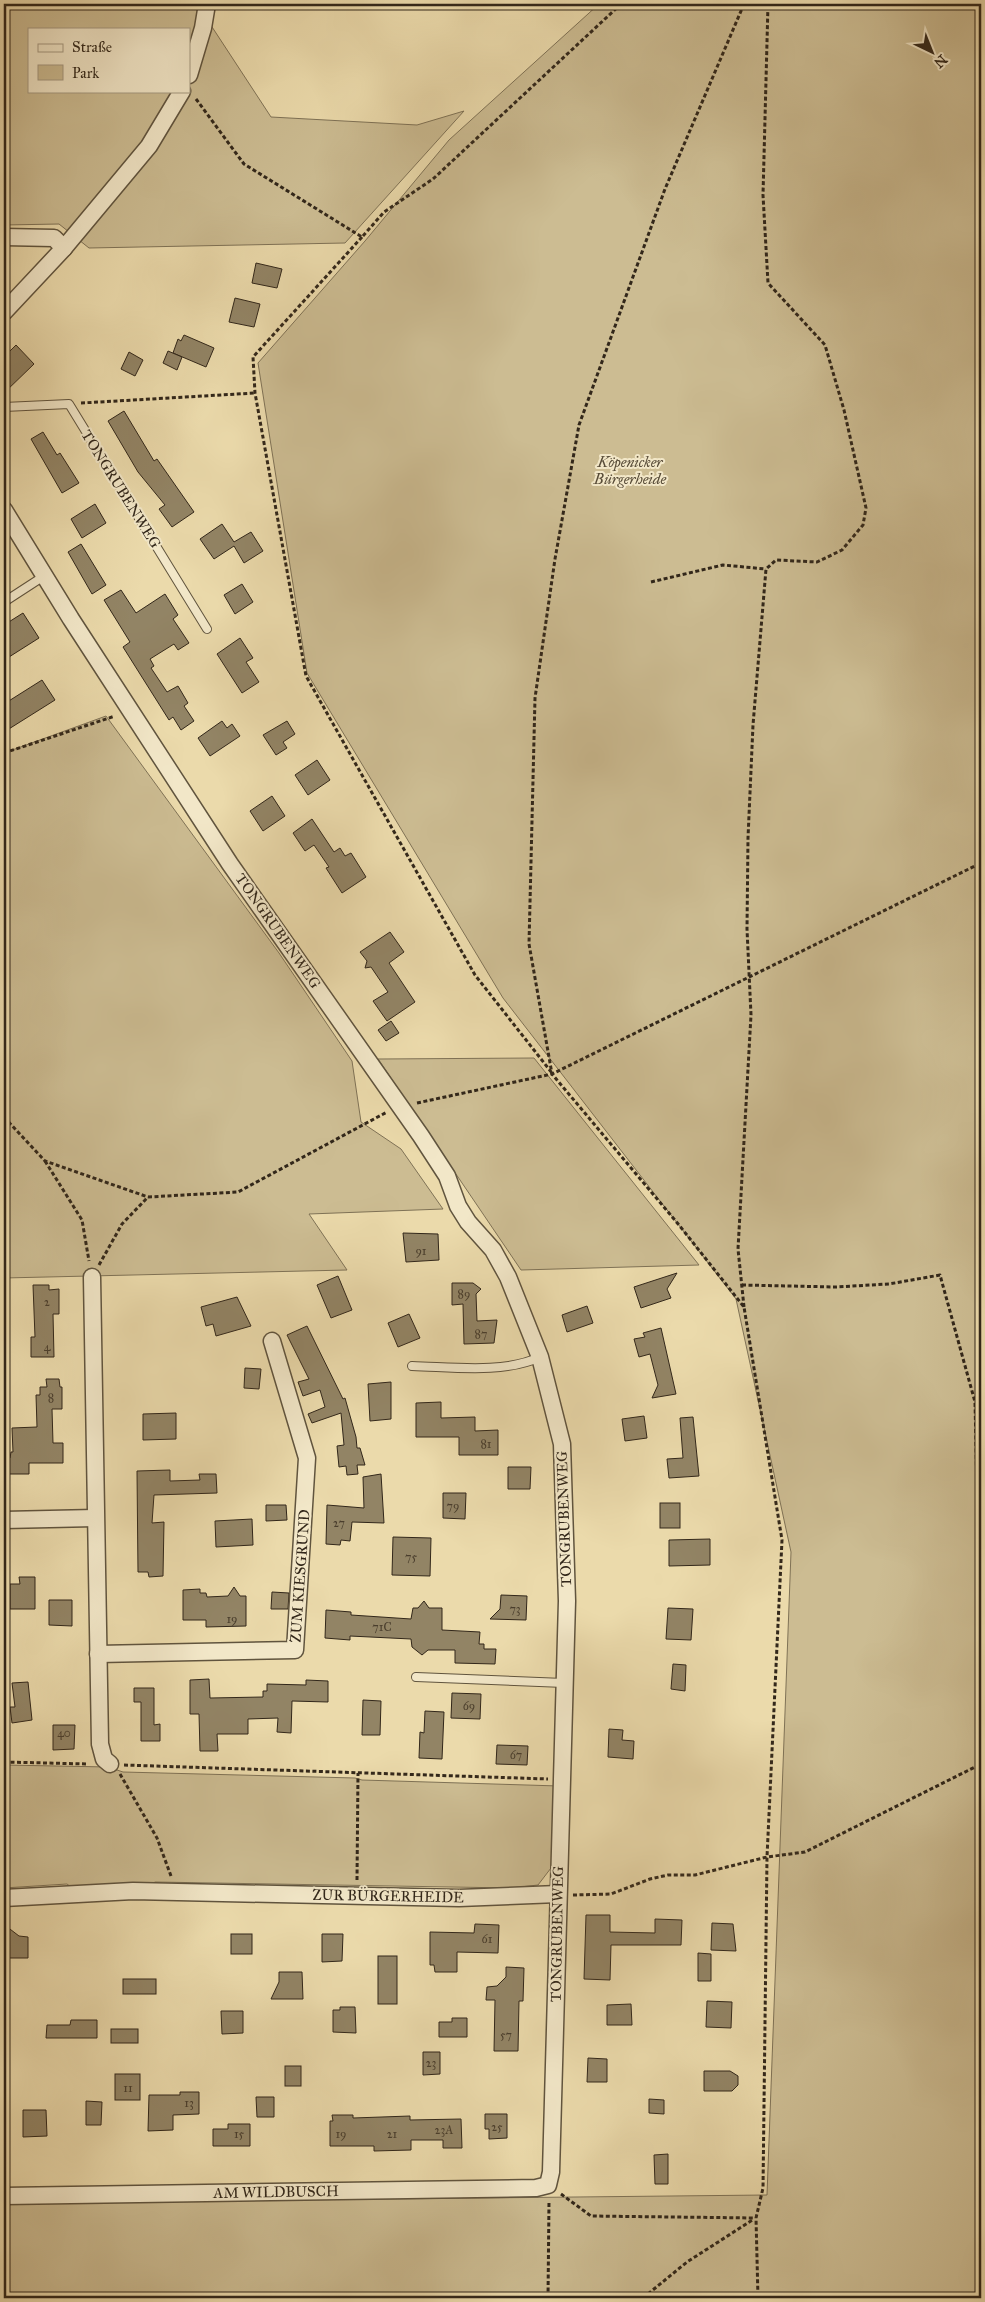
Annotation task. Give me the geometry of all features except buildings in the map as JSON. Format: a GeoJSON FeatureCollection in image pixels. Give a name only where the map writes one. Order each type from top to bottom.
{"type":"FeatureCollection","features":[{"type":"Feature","properties":{"kind":"street"},"geometry":{"type":"LineString","coordinates":[[190,72],[203,28],[207,4]]}},
{"type":"Feature","properties":{"kind":"street"},"geometry":{"type":"LineString","coordinates":[[4,312],[64,248],[149,146],[188,94]]}},
{"type":"Feature","properties":{"kind":"street"},"geometry":{"type":"LineString","coordinates":[[4,237],[54,238],[64,248]]}},
{"type":"Feature","properties":{"kind":"street","name":"TONGRUBENWEG"},"geometry":{"type":"LineString","coordinates":[[4,510],[130,711],[230,864],[401,1106],[447,1176],[468,1222],[489,1244],[500,1260],[540,1357],[560,1436],[564,1467],[567,1601],[551,2172],[548,2185]]}},
{"type":"Feature","properties":{"kind":"street"},"geometry":{"type":"LineString","coordinates":[[92,1277],[100,1744],[104,1759],[110,1764]]}},
{"type":"Feature","properties":{"kind":"street","name":"ZUM KIESGRUND"},"geometry":{"type":"LineString","coordinates":[[98,1654],[295,1650],[308,1458],[272,1341]]}},
{"type":"Feature","properties":{"kind":"street"},"geometry":{"type":"LineString","coordinates":[[4,1520],[95,1518]]}},
{"type":"Feature","properties":{"kind":"street","name":"ZUR BÜRGERHEIDE"},"geometry":{"type":"LineString","coordinates":[[4,1898],[102,1892],[170,1891],[459,1898],[558,1894]]}},
{"type":"Feature","properties":{"kind":"street","name":"AM WILDBUSCH"},"geometry":{"type":"LineString","coordinates":[[4,2196],[518,2188],[548,2185]]}},
{"type":"Feature","properties":{"kind":"lane"},"geometry":{"type":"LineString","coordinates":[[4,407],[69,404]]}},
{"type":"Feature","properties":{"kind":"lane","name":"TONGRUBENWEG"},"geometry":{"type":"LineString","coordinates":[[69,404],[207,629]]}},
{"type":"Feature","properties":{"kind":"lane"},"geometry":{"type":"LineString","coordinates":[[4,602],[44,576]]}},
{"type":"Feature","properties":{"kind":"lane"},"geometry":{"type":"LineString","coordinates":[[412,1366],[525,1364],[540,1357]]}},
{"type":"Feature","properties":{"kind":"lane"},"geometry":{"type":"LineString","coordinates":[[416,1677],[564,1683]]}},
{"type":"Feature","properties":{"kind":"path"},"geometry":{"type":"LineString","coordinates":[[621,4],[433,179],[384,212],[253,357],[255,393],[306,676],[475,974],[552,1074],[680,1225],[744,1308]]}},
{"type":"Feature","properties":{"kind":"path"},"geometry":{"type":"LineString","coordinates":[[552,1074],[529,944],[535,698],[555,558],[577,434],[666,189],[744,4]]}},
{"type":"Feature","properties":{"kind":"path"},"geometry":{"type":"LineString","coordinates":[[758,2298],[756,2218],[763,2188],[767,1858],[782,1540],[744,1308],[738,1250],[751,1015],[747,929],[748,838],[753,725],[759,677],[766,570],[776,560],[817,562],[842,550],[863,525],[866,508],[844,410],[825,345],[768,283],[762,195],[768,4]]}},
{"type":"Feature","properties":{"kind":"path"},"geometry":{"type":"LineString","coordinates":[[188,94],[244,164],[362,237]]}},
{"type":"Feature","properties":{"kind":"path"},"geometry":{"type":"LineString","coordinates":[[69,404],[255,393]]}},
{"type":"Feature","properties":{"kind":"path"},"geometry":{"type":"LineString","coordinates":[[651,582],[723,565],[766,570]]}},
{"type":"Feature","properties":{"kind":"path"},"geometry":{"type":"LineString","coordinates":[[4,753],[130,711]]}},
{"type":"Feature","properties":{"kind":"path"},"geometry":{"type":"LineString","coordinates":[[45,1160],[148,1196],[238,1192],[401,1106],[552,1074],[981,863]]}},
{"type":"Feature","properties":{"kind":"path"},"geometry":{"type":"LineString","coordinates":[[4,1117],[45,1160],[82,1220],[92,1277]]}},
{"type":"Feature","properties":{"kind":"path"},"geometry":{"type":"LineString","coordinates":[[92,1277],[122,1224],[148,1196]]}},
{"type":"Feature","properties":{"kind":"path"},"geometry":{"type":"LineString","coordinates":[[742,1285],[835,1287],[889,1284],[940,1275],[975,1402],[977,1490],[981,1508]]}},
{"type":"Feature","properties":{"kind":"path"},"geometry":{"type":"LineString","coordinates":[[4,1762],[561,1779]]}},
{"type":"Feature","properties":{"kind":"path"},"geometry":{"type":"LineString","coordinates":[[110,1764],[117,1770],[130,1788],[157,1838],[171,1875],[170,1891]]}},
{"type":"Feature","properties":{"kind":"path"},"geometry":{"type":"LineString","coordinates":[[558,1894],[579,1896],[611,1894],[650,1879],[668,1875],[695,1875],[767,1858],[805,1852],[981,1764]]}},
{"type":"Feature","properties":{"kind":"path"},"geometry":{"type":"LineString","coordinates":[[356,1896],[358,1773]]}},
{"type":"Feature","properties":{"kind":"path"},"geometry":{"type":"LineString","coordinates":[[548,2185],[591,2216],[756,2218]]}},
{"type":"Feature","properties":{"kind":"path"},"geometry":{"type":"LineString","coordinates":[[548,2185],[548,2298]]}},
{"type":"Feature","properties":{"kind":"path"},"geometry":{"type":"LineString","coordinates":[[643,2298],[687,2262],[756,2218]]}},
{"type":"Feature","properties":{"kind":"green space"},"geometry":{"type":"Polygon","coordinates":[[[4,4],[197,4],[271,117],[417,125],[464,111],[345,243],[89,248],[59,224],[4,225],[4,4]]]}},
{"type":"Feature","properties":{"kind":"green space","name":"Köpenicker Bürgerheide"},"geometry":{"type":"Polygon","coordinates":[[[599,4],[981,4],[981,2298],[4,2298],[4,2203],[767,2195],[791,1552],[736,1299],[503,998],[307,673],[258,363],[365,241],[449,140],[599,4]]]}},
{"type":"Feature","properties":{"kind":"green space"},"geometry":{"type":"Polygon","coordinates":[[[106,716],[279,953],[352,1061],[361,1122],[401,1149],[443,1209],[309,1214],[347,1270],[4,1278],[4,753],[106,716]]]}},
{"type":"Feature","properties":{"kind":"green space"},"geometry":{"type":"Polygon","coordinates":[[[534,1058],[699,1265],[521,1270],[378,1059],[534,1058]]]}},
{"type":"Feature","properties":{"kind":"green space"},"geometry":{"type":"Polygon","coordinates":[[[4,1765],[108,1767],[123,1772],[559,1786],[551,1868],[538,1885],[511,1888],[155,1882],[148,1886],[75,1890],[67,1884],[4,1888],[4,1765]]]}}]}
